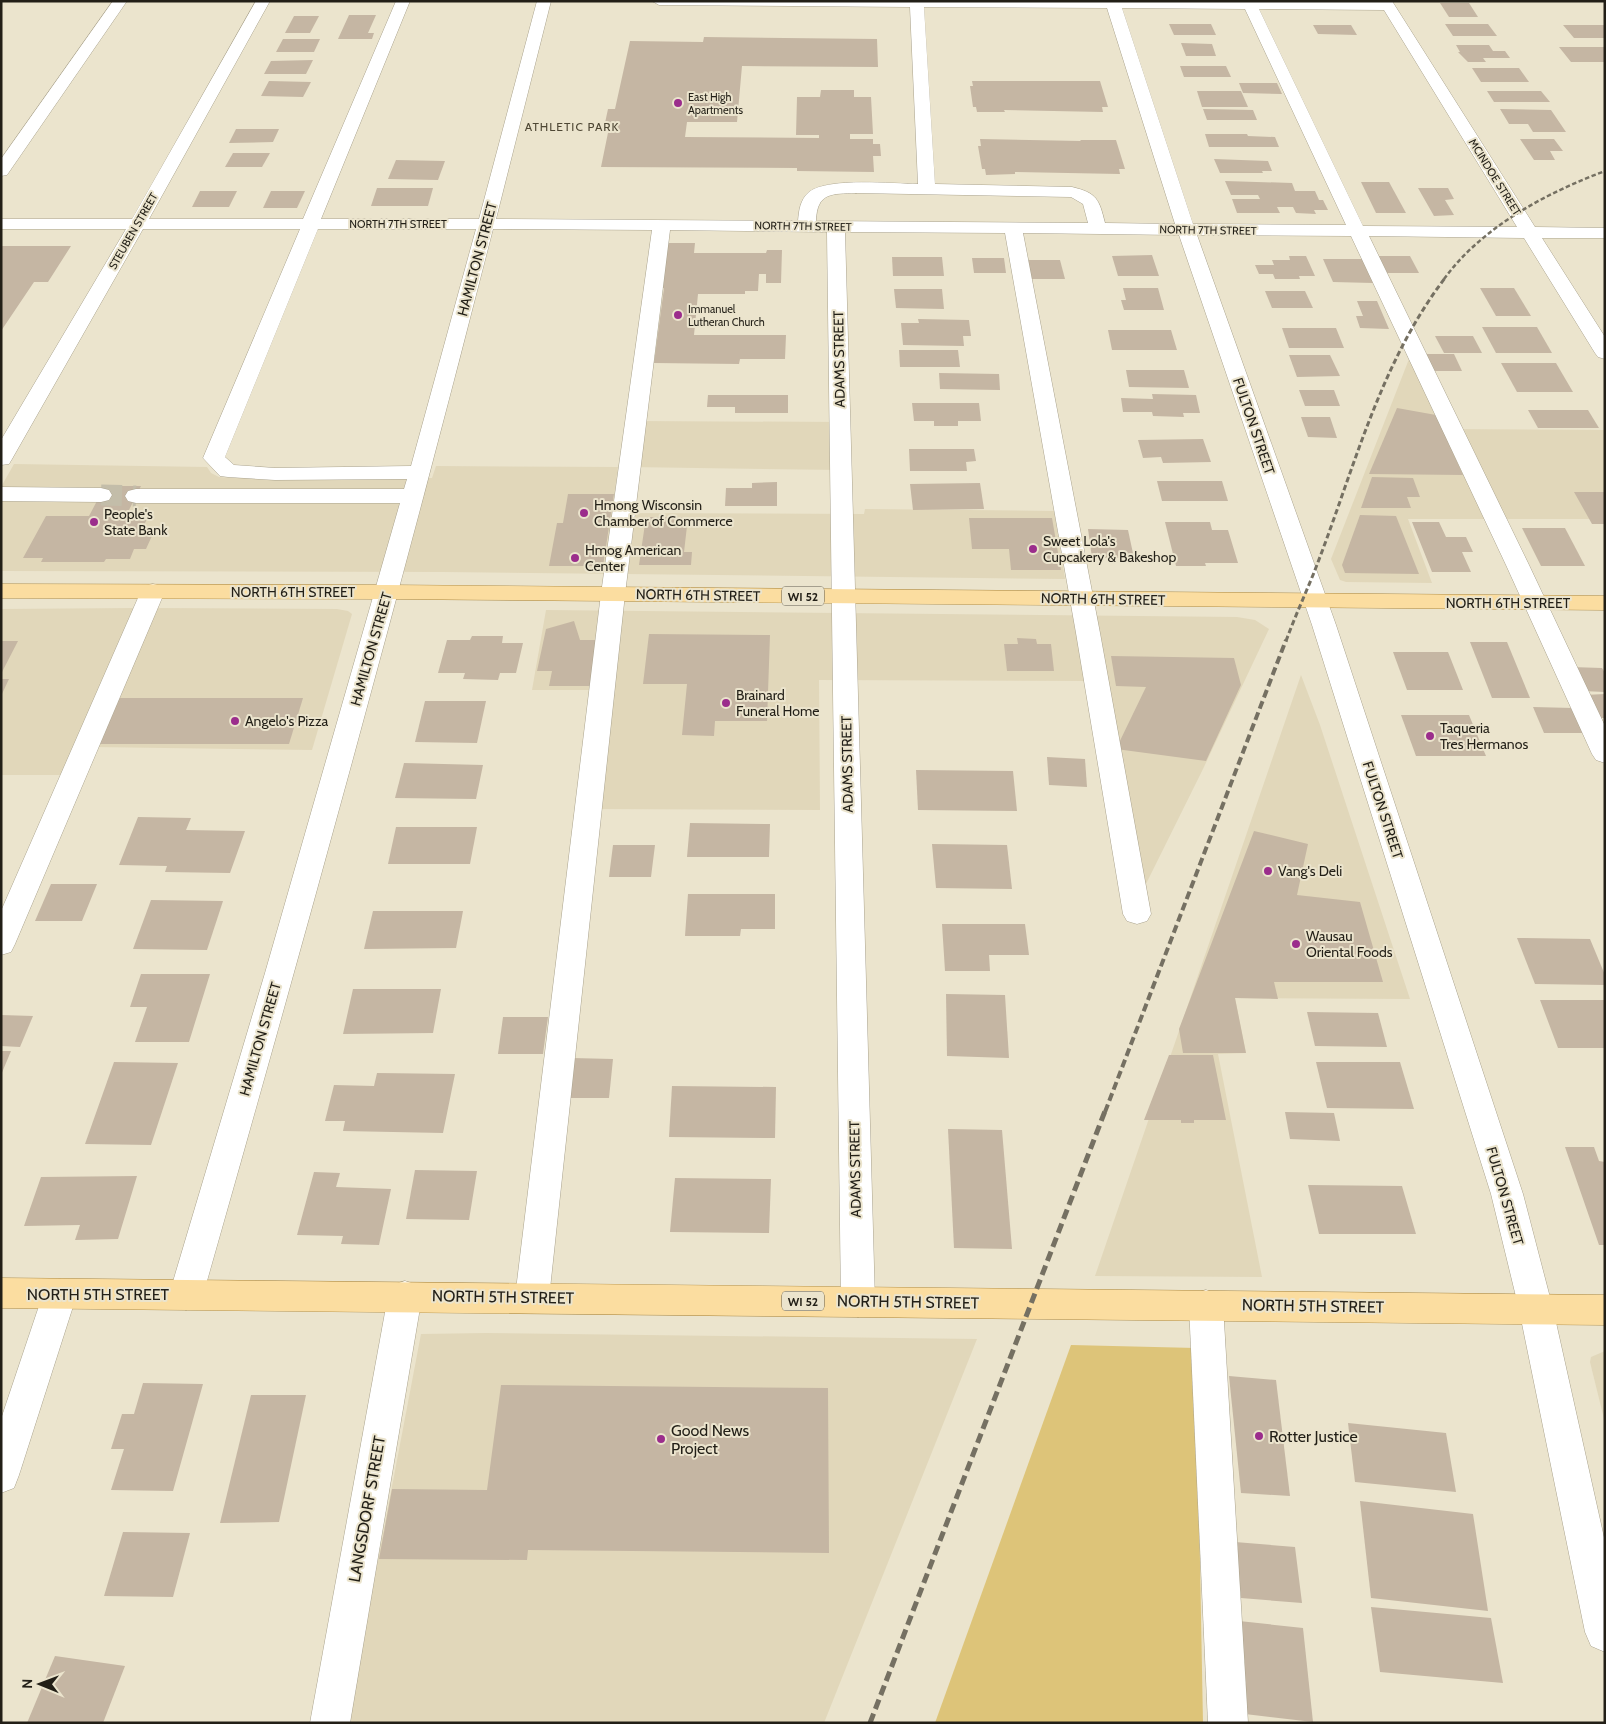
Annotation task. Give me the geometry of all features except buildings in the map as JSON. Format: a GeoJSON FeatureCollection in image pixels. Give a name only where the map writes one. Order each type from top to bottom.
{"type":"FeatureCollection","features":[{"type":"Feature","properties":{"kind":"main road","name":"NORTH 6TH STREET"},"geometry":{"type":"LineString","coordinates":[[1,591],[387,592],[1605,603]]}},
{"type":"Feature","properties":{"kind":"main road","name":"NORTH 5TH STREET"},"geometry":{"type":"LineString","coordinates":[[1,1293],[1605,1310]]}},
{"type":"Feature","properties":{"kind":"street"},"geometry":{"type":"LineString","coordinates":[[1,171],[120,1]]}},
{"type":"Feature","properties":{"kind":"street","name":"STEUBEN STREET"},"geometry":{"type":"LineString","coordinates":[[1,459],[137,225],[262,1]]}},
{"type":"Feature","properties":{"kind":"street"},"geometry":{"type":"LineString","coordinates":[[403,1],[314,212],[312,224],[214,458],[228,472],[269,474],[420,472]]}},
{"type":"Feature","properties":{"kind":"street","name":"HAMILTON STREET"},"geometry":{"type":"LineString","coordinates":[[186,1295],[387,592],[487,224],[544,1]]}},
{"type":"Feature","properties":{"kind":"street"},"geometry":{"type":"LineString","coordinates":[[658,1],[1386,4]]}},
{"type":"Feature","properties":{"kind":"street"},"geometry":{"type":"LineString","coordinates":[[917,3],[927,189]]}},
{"type":"Feature","properties":{"kind":"street","name":"FULTON STREET"},"geometry":{"type":"LineString","coordinates":[[1113,3],[1186,230],[1315,601],[1507,1194],[1536,1309],[1605,1632]]}},
{"type":"Feature","properties":{"kind":"street"},"geometry":{"type":"LineString","coordinates":[[1249,3],[1406,337],[1537,603],[1605,754]]}},
{"type":"Feature","properties":{"kind":"street","name":"MCINDOE STREET"},"geometry":{"type":"LineString","coordinates":[[1386,4],[1605,353]]}},
{"type":"Feature","properties":{"kind":"street"},"geometry":{"type":"LineString","coordinates":[[807,226],[809,204],[811,200],[822,193],[848,189],[927,189],[1072,192],[1082,195],[1092,202],[1098,229]]}},
{"type":"Feature","properties":{"kind":"street","name":"NORTH 7TH STREET"},"geometry":{"type":"LineString","coordinates":[[1,224],[662,224],[1605,233]]}},
{"type":"Feature","properties":{"kind":"street"},"geometry":{"type":"LineString","coordinates":[[532,1298],[613,594],[662,224]]}},
{"type":"Feature","properties":{"kind":"street","name":"ADAMS STREET"},"geometry":{"type":"LineString","coordinates":[[836,226],[858,1302]]}},
{"type":"Feature","properties":{"kind":"street"},"geometry":{"type":"LineString","coordinates":[[1013,228],[1137,914]]}},
{"type":"Feature","properties":{"kind":"street"},"geometry":{"type":"LineString","coordinates":[[1,494],[101,495]]}},
{"type":"Feature","properties":{"kind":"street"},"geometry":{"type":"LineString","coordinates":[[136,496],[413,496]]}},
{"type":"Feature","properties":{"kind":"street"},"geometry":{"type":"LineString","coordinates":[[1,944],[153,592]]}},
{"type":"Feature","properties":{"kind":"street"},"geometry":{"type":"LineString","coordinates":[[1,1474],[60,1294]]}},
{"type":"Feature","properties":{"kind":"street","name":"LANGSDORF STREET"},"geometry":{"type":"LineString","coordinates":[[330,1723],[405,1296]]}},
{"type":"Feature","properties":{"kind":"street"},"geometry":{"type":"LineString","coordinates":[[1206,1305],[1228,1723]]}},
{"type":"Feature","properties":{"kind":"shaded area"},"geometry":{"type":"Polygon","coordinates":[[[1409,359],[1442,429],[1605,430],[1605,519],[1408,519],[1432,583],[1346,582],[1340,580],[1331,559],[1409,359]]]}},
{"type":"Feature","properties":{"kind":"shaded area"},"geometry":{"type":"Polygon","coordinates":[[[636,421],[840,422],[841,470],[630,467],[636,421]]]}},
{"type":"Feature","properties":{"kind":"shaded area"},"geometry":{"type":"Polygon","coordinates":[[[14,464],[207,467],[211,473],[219,477],[230,478],[432,478],[436,466],[618,467],[612,513],[864,514],[865,509],[1054,511],[1065,579],[443,572],[1,571],[1,487],[14,464]]]}},
{"type":"Feature","properties":{"kind":"shaded area"},"geometry":{"type":"Polygon","coordinates":[[[135,608],[64,775],[1,775],[1,609],[135,608]]]}},
{"type":"Feature","properties":{"kind":"shaded area"},"geometry":{"type":"Polygon","coordinates":[[[152,608],[337,609],[348,611],[352,614],[312,750],[93,747],[152,608]]]}},
{"type":"Feature","properties":{"kind":"shaded area"},"geometry":{"type":"Polygon","coordinates":[[[546,610],[1237,617],[1255,620],[1269,629],[1142,892],[1087,681],[819,680],[820,810],[594,809],[610,690],[532,690],[546,610]]]}},
{"type":"Feature","properties":{"kind":"shaded area"},"geometry":{"type":"Polygon","coordinates":[[[1301,675],[1320,725],[1410,999],[1235,998],[1246,1053],[1218,1054],[1262,1277],[1095,1276],[1301,675]]]}},
{"type":"Feature","properties":{"kind":"shaded area"},"geometry":{"type":"Polygon","coordinates":[[[486,1333],[977,1339],[824,1723],[347,1723],[421,1334],[486,1333]]]}},
{"type":"Feature","properties":{"kind":"shaded area"},"geometry":{"type":"Polygon","coordinates":[[[1071,1345],[1196,1348],[1203,1723],[935,1723],[1071,1345]]]}},
{"type":"Feature","properties":{"kind":"shaded area"},"geometry":{"type":"Polygon","coordinates":[[[1605,1351],[1605,1423],[1590,1362],[1591,1357],[1605,1351]]]}},
{"type":"Feature","properties":{"kind":"tunnel"},"geometry":{"type":"LineString","coordinates":[[101,495],[136,496]]}},
{"type":"Feature","properties":{"kind":"railway"},"geometry":{"type":"LineString","coordinates":[[1444,279],[1459,260],[1496,228],[1538,201],[1605,171]]}},
{"type":"Feature","properties":{"kind":"railway"},"geometry":{"type":"LineString","coordinates":[[1286,641],[1313,575],[1384,384],[1422,312],[1445,278]]}},
{"type":"Feature","properties":{"kind":"railway"},"geometry":{"type":"LineString","coordinates":[[1105,1112],[1286,640]]}},
{"type":"Feature","properties":{"kind":"railway"},"geometry":{"type":"LineString","coordinates":[[870,1723],[1105,1111]]}},
{"type":"Feature","properties":{"kind":"place","name":"East High Apartments"},"geometry":{"type":"Point","coordinates":[678,103]}},
{"type":"Feature","properties":{"kind":"place","name":"Immanuel Lutheran Church"},"geometry":{"type":"Point","coordinates":[678,315]}},
{"type":"Feature","properties":{"kind":"place","name":"Hmong Wisconsin Chamber of Commerce"},"geometry":{"type":"Point","coordinates":[584,513]}},
{"type":"Feature","properties":{"kind":"place","name":"People's State Bank"},"geometry":{"type":"Point","coordinates":[94,522]}},
{"type":"Feature","properties":{"kind":"place","name":"Sweet Lola's Cupcakery & Bakeshop"},"geometry":{"type":"Point","coordinates":[1033,549]}},
{"type":"Feature","properties":{"kind":"place","name":"Hmog American Center"},"geometry":{"type":"Point","coordinates":[575,558]}},
{"type":"Feature","properties":{"kind":"place","name":"Brainard Funeral Home"},"geometry":{"type":"Point","coordinates":[726,703]}},
{"type":"Feature","properties":{"kind":"place","name":"Angelo's Pizza"},"geometry":{"type":"Point","coordinates":[235,721]}},
{"type":"Feature","properties":{"kind":"place","name":"Taqueria Tres Hermanos"},"geometry":{"type":"Point","coordinates":[1430,736]}},
{"type":"Feature","properties":{"kind":"place","name":"Vang's Deli"},"geometry":{"type":"Point","coordinates":[1268,871]}},
{"type":"Feature","properties":{"kind":"place","name":"Wausau Oriental Foods"},"geometry":{"type":"Point","coordinates":[1296,944]}},
{"type":"Feature","properties":{"kind":"place","name":"Rotter Justice"},"geometry":{"type":"Point","coordinates":[1259,1436]}},
{"type":"Feature","properties":{"kind":"place","name":"Good News Project"},"geometry":{"type":"Point","coordinates":[661,1439]}},
{"type":"Feature","properties":{"kind":"district","name":"ATHLETIC PARK"},"geometry":{"type":"Point","coordinates":[572,126]}}]}
